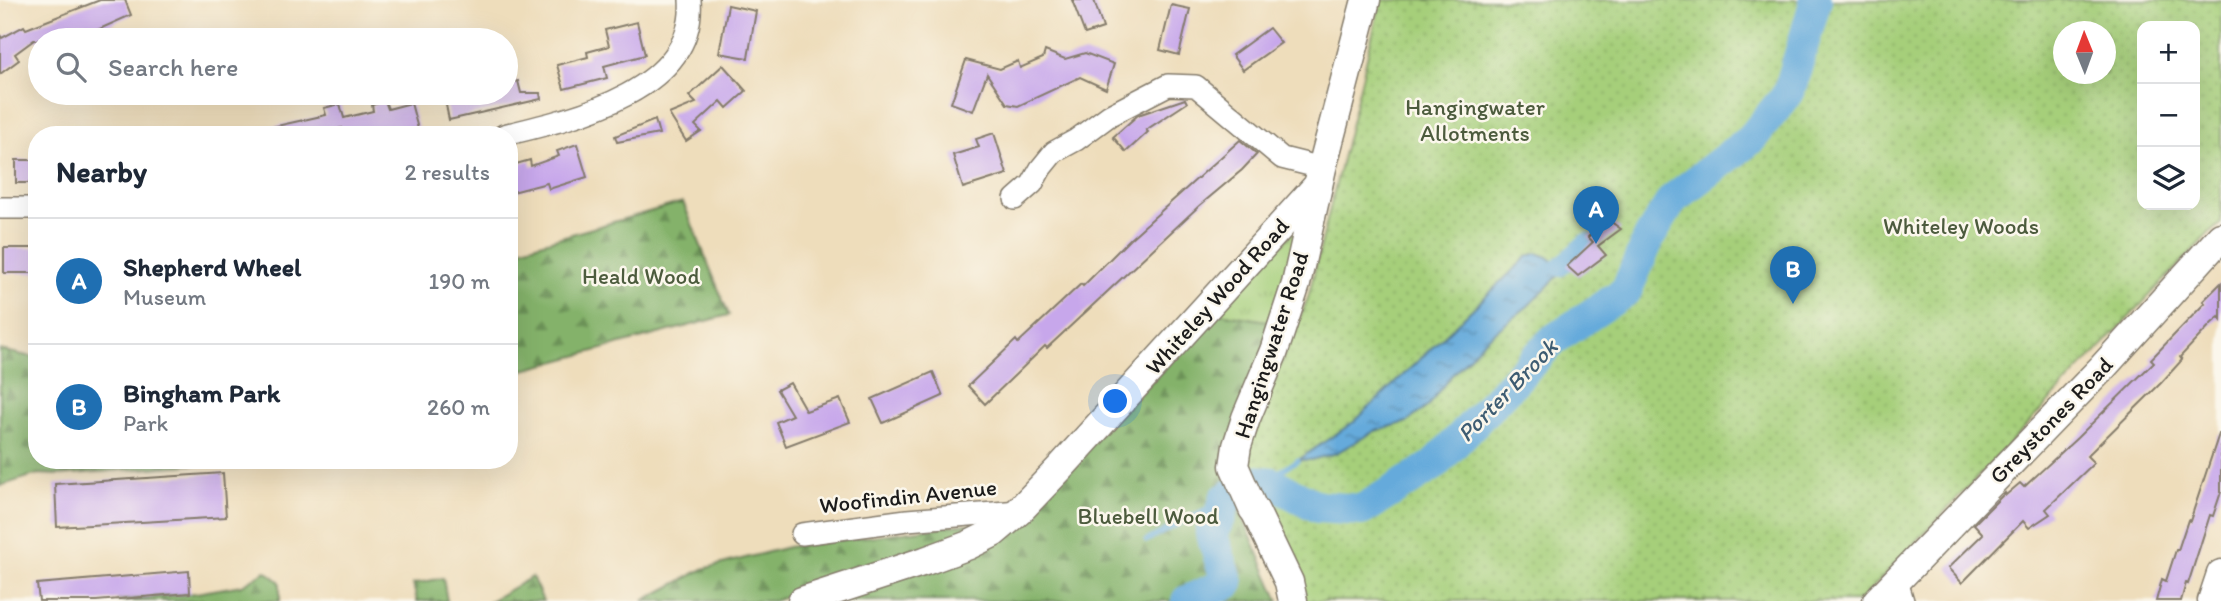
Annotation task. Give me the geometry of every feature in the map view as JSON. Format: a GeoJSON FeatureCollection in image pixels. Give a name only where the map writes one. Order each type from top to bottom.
{"type":"FeatureCollection","features":[{"type":"Feature","properties":{"kind":"street"},"geometry":{"type":"LineString","coordinates":[[518,131],[590,111],[621,98],[647,82],[679,52],[689,20],[690,0]]}},
{"type":"Feature","properties":{"kind":"street","name":"Hangingwater Road"},"geometry":{"type":"LineString","coordinates":[[1293,601],[1289,582],[1234,466],[1246,418],[1274,351],[1296,284],[1320,177],[1366,0]]}},
{"type":"Feature","properties":{"kind":"street"},"geometry":{"type":"LineString","coordinates":[[1015,199],[1032,184],[1054,152],[1076,140],[1110,115],[1168,85],[1196,86],[1282,158],[1320,177]]}},
{"type":"Feature","properties":{"kind":"street","name":"Whiteley Wood Road"},"geometry":{"type":"LineString","coordinates":[[802,601],[969,545],[993,533],[1019,511],[1070,458],[1320,177]]}},
{"type":"Feature","properties":{"kind":"street"},"geometry":{"type":"LineString","coordinates":[[0,208],[28,208]]}},
{"type":"Feature","properties":{"kind":"street","name":"Greystones Road"},"geometry":{"type":"LineString","coordinates":[[1877,601],[1900,591],[2221,237]]}},
{"type":"Feature","properties":{"kind":"street","name":"Woofindin Avenue"},"geometry":{"type":"LineString","coordinates":[[802,534],[907,520],[1019,511]]}},
{"type":"Feature","properties":{"kind":"street"},"geometry":{"type":"LineString","coordinates":[[2212,601],[2221,575]]}},
{"type":"Feature","properties":{"kind":"green space"},"geometry":{"type":"Polygon","coordinates":[[[1381,0],[2221,0],[2221,224],[2209,233],[1860,601],[1305,601],[1254,483],[1246,448],[1308,298],[1381,0]]]}},
{"type":"Feature","properties":{"kind":"green space","name":"Heald Wood"},"geometry":{"type":"Polygon","coordinates":[[[683,202],[729,315],[518,372],[518,249],[683,202]]]}},
{"type":"Feature","properties":{"kind":"green space"},"geometry":{"type":"Polygon","coordinates":[[[1303,221],[1273,322],[1219,313],[1303,221]]]}},
{"type":"Feature","properties":{"kind":"green space","name":"Bluebell Wood"},"geometry":{"type":"Polygon","coordinates":[[[1219,313],[1273,322],[1232,493],[1279,601],[830,601],[991,543],[1219,313]]]}},
{"type":"Feature","properties":{"kind":"green space"},"geometry":{"type":"Polygon","coordinates":[[[0,350],[28,356],[28,469],[137,469],[60,475],[38,474],[0,486],[0,350]]]}},
{"type":"Feature","properties":{"kind":"green space"},"geometry":{"type":"Polygon","coordinates":[[[981,522],[983,529],[922,555],[773,601],[643,601],[703,569],[788,547],[981,522]]]}},
{"type":"Feature","properties":{"kind":"green space"},"geometry":{"type":"Polygon","coordinates":[[[266,571],[280,582],[280,601],[117,601],[242,585],[266,571]]]}},
{"type":"Feature","properties":{"kind":"green space"},"geometry":{"type":"Polygon","coordinates":[[[532,577],[543,601],[490,601],[532,577]]]}},
{"type":"Feature","properties":{"kind":"green space"},"geometry":{"type":"Polygon","coordinates":[[[443,578],[447,601],[417,601],[413,584],[443,578]]]}},
{"type":"Feature","properties":{"kind":"water"},"geometry":{"type":"Polygon","coordinates":[[[1537,253],[1548,257],[1564,270],[1528,306],[1485,340],[1450,377],[1427,407],[1407,422],[1375,431],[1336,453],[1311,460],[1298,460],[1355,421],[1528,256],[1537,253]]]}},
{"type":"Feature","properties":{"kind":"building"},"geometry":{"type":"Polygon","coordinates":[[[100,0],[125,0],[131,15],[102,28],[29,28],[100,0]]]}},
{"type":"Feature","properties":{"kind":"building"},"geometry":{"type":"Polygon","coordinates":[[[1072,0],[1094,0],[1103,28],[1085,34],[1072,0]]]}},
{"type":"Feature","properties":{"kind":"building"},"geometry":{"type":"Polygon","coordinates":[[[728,5],[756,11],[748,58],[719,53],[728,5]]]}},
{"type":"Feature","properties":{"kind":"building"},"geometry":{"type":"Polygon","coordinates":[[[1171,5],[1190,9],[1179,55],[1160,50],[1171,5]]]}},
{"type":"Feature","properties":{"kind":"building"},"geometry":{"type":"Polygon","coordinates":[[[637,22],[645,55],[604,66],[607,78],[564,89],[557,65],[588,57],[587,52],[609,46],[605,30],[637,22]]]}},
{"type":"Feature","properties":{"kind":"building"},"geometry":{"type":"Polygon","coordinates":[[[24,26],[28,28],[28,44],[15,54],[19,60],[0,74],[0,35],[2,38],[24,26]]]}},
{"type":"Feature","properties":{"kind":"building"},"geometry":{"type":"Polygon","coordinates":[[[1269,28],[1281,43],[1243,70],[1232,55],[1269,28]]]}},
{"type":"Feature","properties":{"kind":"building"},"geometry":{"type":"Polygon","coordinates":[[[1045,51],[1065,59],[1085,53],[1114,64],[1106,89],[1080,77],[1018,106],[1007,104],[987,74],[973,111],[951,103],[966,60],[1000,69],[1018,61],[1020,68],[1043,58],[1045,51]]]}},
{"type":"Feature","properties":{"kind":"building"},"geometry":{"type":"Polygon","coordinates":[[[723,65],[746,91],[727,108],[721,101],[695,125],[701,131],[686,141],[669,114],[696,103],[689,96],[723,65]]]}},
{"type":"Feature","properties":{"kind":"building"},"geometry":{"type":"Polygon","coordinates":[[[518,81],[521,93],[540,93],[541,99],[518,104],[518,81]]]}},
{"type":"Feature","properties":{"kind":"building"},"geometry":{"type":"Polygon","coordinates":[[[1185,99],[1187,103],[1146,130],[1148,132],[1126,152],[1113,137],[1138,115],[1185,99]]]}},
{"type":"Feature","properties":{"kind":"building"},"geometry":{"type":"Polygon","coordinates":[[[336,105],[340,105],[344,118],[373,111],[372,105],[386,105],[388,109],[412,105],[417,126],[276,126],[326,115],[324,108],[336,105]]]}},
{"type":"Feature","properties":{"kind":"building"},"geometry":{"type":"Polygon","coordinates":[[[446,105],[515,105],[449,120],[446,105]]]}},
{"type":"Feature","properties":{"kind":"building"},"geometry":{"type":"Polygon","coordinates":[[[655,120],[659,134],[617,142],[615,136],[655,120]]]}},
{"type":"Feature","properties":{"kind":"building"},"geometry":{"type":"Polygon","coordinates":[[[994,133],[1007,174],[963,188],[953,155],[979,147],[976,139],[994,133]]]}},
{"type":"Feature","properties":{"kind":"building"},"geometry":{"type":"Polygon","coordinates":[[[1240,140],[1257,154],[1242,170],[1199,206],[1047,348],[1045,346],[985,404],[968,386],[1016,340],[1018,343],[1081,284],[1083,286],[1130,239],[1240,140]]]}},
{"type":"Feature","properties":{"kind":"building"},"geometry":{"type":"Polygon","coordinates":[[[577,144],[587,177],[549,189],[547,183],[518,191],[518,163],[530,160],[531,166],[559,156],[557,151],[577,144]]]}},
{"type":"Feature","properties":{"kind":"building"},"geometry":{"type":"Polygon","coordinates":[[[16,160],[28,160],[28,183],[16,183],[16,160]]]}},
{"type":"Feature","properties":{"kind":"building"},"geometry":{"type":"Polygon","coordinates":[[[1607,219],[1621,229],[1598,246],[1606,255],[1578,276],[1567,266],[1593,242],[1588,237],[1607,219]]]}},
{"type":"Feature","properties":{"kind":"building"},"geometry":{"type":"Polygon","coordinates":[[[4,248],[28,248],[28,273],[4,273],[4,248]]]}},
{"type":"Feature","properties":{"kind":"building"},"geometry":{"type":"Polygon","coordinates":[[[2221,283],[2221,320],[2219,317],[2212,323],[2180,357],[2182,360],[2161,383],[2087,456],[2094,463],[2046,509],[2050,514],[2029,528],[2023,521],[1962,583],[1948,568],[1983,534],[1974,524],[2005,493],[2006,495],[2020,483],[2024,487],[2077,438],[2154,362],[2151,359],[2221,283]]]}},
{"type":"Feature","properties":{"kind":"building"},"geometry":{"type":"Polygon","coordinates":[[[933,372],[943,396],[883,423],[872,399],[933,372]]]}},
{"type":"Feature","properties":{"kind":"building"},"geometry":{"type":"Polygon","coordinates":[[[790,383],[806,411],[840,399],[850,422],[786,446],[776,422],[792,415],[777,390],[790,383]]]}},
{"type":"Feature","properties":{"kind":"building"},"geometry":{"type":"Polygon","coordinates":[[[2219,434],[2221,492],[2213,516],[2210,515],[2188,584],[2186,583],[2181,601],[2156,601],[2162,579],[2166,581],[2188,520],[2190,521],[2219,434]]]}},
{"type":"Feature","properties":{"kind":"building"},"geometry":{"type":"Polygon","coordinates":[[[223,473],[226,517],[57,527],[55,484],[223,473]]]}},
{"type":"Feature","properties":{"kind":"building"},"geometry":{"type":"Polygon","coordinates":[[[189,571],[190,593],[96,601],[39,601],[37,584],[189,571]]]}},
{"type":"Feature","properties":{"kind":"waterway","name":"Porter Brook"},"geometry":{"type":"LineString","coordinates":[[1187,601],[1228,583],[1211,533],[1220,518],[1225,499],[1254,481],[1272,483],[1318,507],[1362,510],[1434,465],[1553,340],[1626,291],[1650,236],[1673,199],[1751,139],[1789,92],[1816,0]]}},
{"type":"Feature","properties":{"kind":"waterway"},"geometry":{"type":"LineString","coordinates":[[1560,267],[1587,242]]}},
{"type":"Feature","properties":{"kind":"waterway"},"geometry":{"type":"LineString","coordinates":[[1263,482],[1298,460]]}},
{"type":"Feature","properties":{"kind":"waterway"},"geometry":{"type":"LineString","coordinates":[[1256,497],[1263,492],[1293,495]]}},
{"type":"Feature","properties":{"kind":"waterway"},"geometry":{"type":"LineString","coordinates":[[1146,541],[1225,499]]}},
{"type":"Feature","properties":{"kind":"waterway"},"geometry":{"type":"LineString","coordinates":[[1220,518],[1242,505]]}},
{"type":"Feature","properties":{"kind":"place","name":"Shepherd Wheel"},"geometry":{"type":"Point","coordinates":[1596,244]}},
{"type":"Feature","properties":{"kind":"place","name":"Bingham Park"},"geometry":{"type":"Point","coordinates":[1793,304]}},
{"type":"Feature","properties":{"kind":"park label","name":"Hangingwater Allotments"},"geometry":{"type":"Point","coordinates":[1475,120]}},
{"type":"Feature","properties":{"kind":"park label","name":"Whiteley Woods"},"geometry":{"type":"Point","coordinates":[1961,226]}}]}
